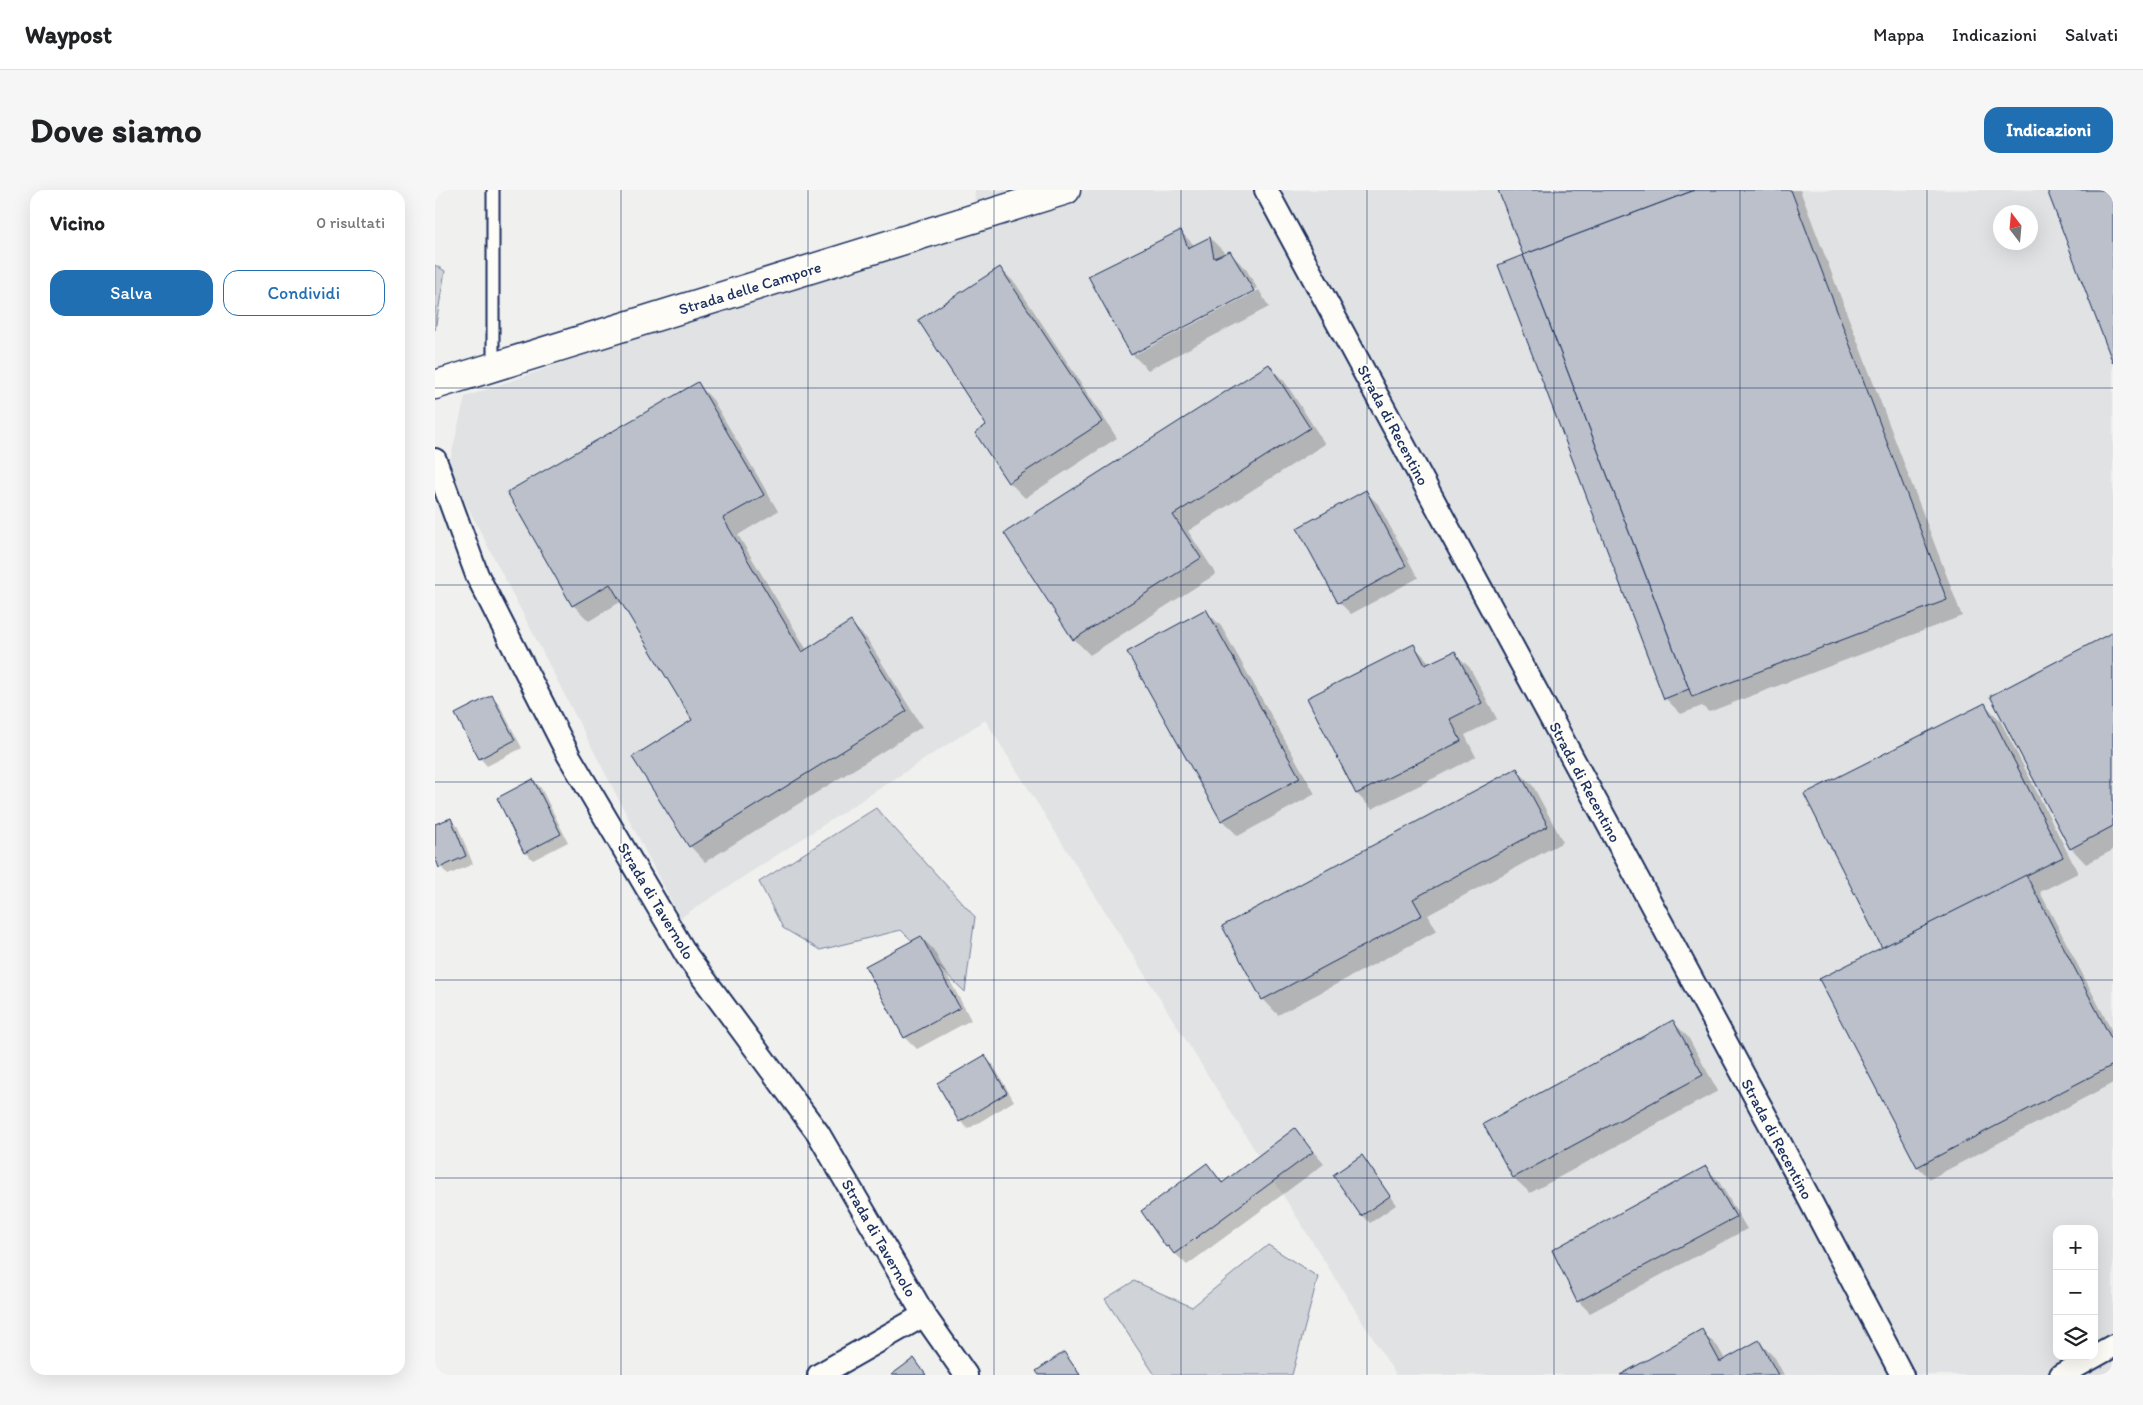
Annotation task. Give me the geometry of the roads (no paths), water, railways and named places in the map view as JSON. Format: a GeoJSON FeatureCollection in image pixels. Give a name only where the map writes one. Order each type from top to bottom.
{"type":"FeatureCollection","features":[{"type":"Feature","properties":{"kind":"street","name":"Strada delle Campore"},"geometry":{"type":"LineString","coordinates":[[435,385],[1066,190]]}},
{"type":"Feature","properties":{"kind":"street","name":"Strada di Recentino"},"geometry":{"type":"LineString","coordinates":[[1266,190],[1767,1120],[1901,1375]]}},
{"type":"Feature","properties":{"kind":"street","name":"Strada di Tavernolo"},"geometry":{"type":"LineString","coordinates":[[435,460],[477,575],[569,756],[687,956],[818,1133],[924,1315],[966,1375]]}},
{"type":"Feature","properties":{"kind":"street","name":"Strada di Tavernolo"},"geometry":{"type":"LineString","coordinates":[[819,1375],[924,1315]]}},
{"type":"Feature","properties":{"kind":"street"},"geometry":{"type":"LineString","coordinates":[[2061,1375],[2113,1346]]}},
{"type":"Feature","properties":{"kind":"lane"},"geometry":{"type":"LineString","coordinates":[[493,190],[493,367]]}}]}
